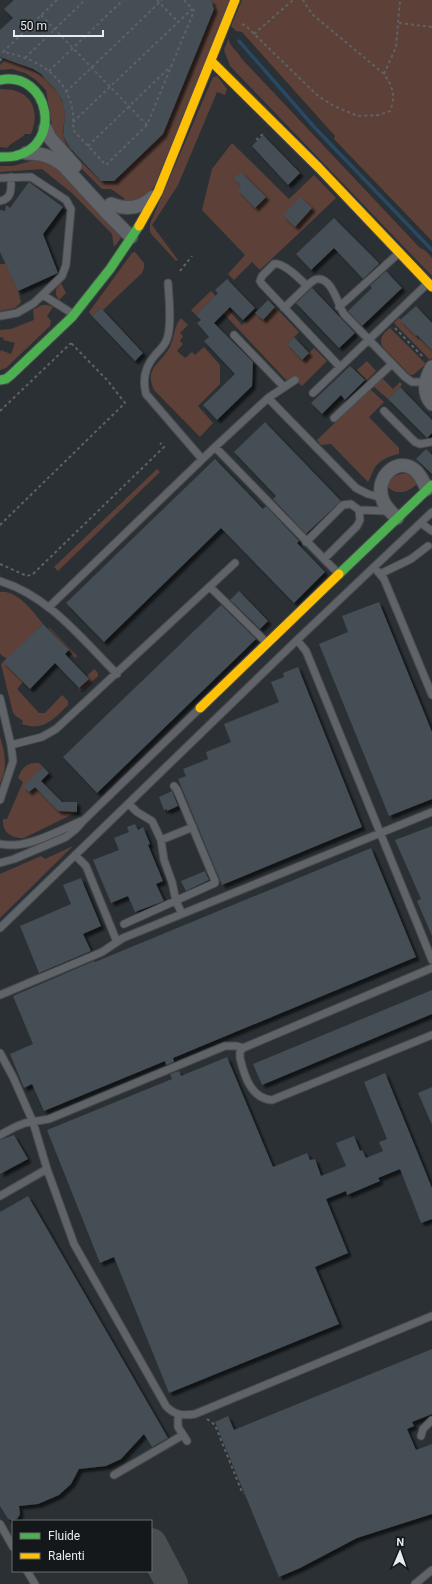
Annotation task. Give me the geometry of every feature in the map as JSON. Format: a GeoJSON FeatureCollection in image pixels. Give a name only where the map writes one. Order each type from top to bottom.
{"type":"FeatureCollection","features":[{"type":"Feature","properties":{"kind":"street"},"geometry":{"type":"LineString","coordinates":[[0,380],[6,379],[11,375],[74,314],[110,268],[139,226],[158,192],[235,0]]}},
{"type":"Feature","properties":{"kind":"street"},"geometry":{"type":"LineString","coordinates":[[211,61],[314,164],[430,285]]}},
{"type":"Feature","properties":{"kind":"street"},"geometry":{"type":"LineString","coordinates":[[0,80],[5,78],[18,80],[30,86],[40,95],[45,107],[47,120],[42,137],[37,144],[26,153],[14,157],[0,157]]}},
{"type":"Feature","properties":{"kind":"street"},"geometry":{"type":"LineString","coordinates":[[45,128],[50,138],[111,204],[133,233]]}},
{"type":"Feature","properties":{"kind":"street"},"geometry":{"type":"LineString","coordinates":[[26,153],[45,154],[54,158],[63,165],[110,216],[133,233]]}},
{"type":"Feature","properties":{"kind":"street"},"geometry":{"type":"LineString","coordinates":[[111,204],[123,208],[141,206],[158,192]]}},
{"type":"Feature","properties":{"kind":"street"},"geometry":{"type":"LineString","coordinates":[[430,365],[426,382],[426,394],[432,404]]}},
{"type":"Feature","properties":{"kind":"street"},"geometry":{"type":"LineString","coordinates":[[200,708],[339,574],[393,514],[430,487],[415,470],[404,466],[392,468],[383,476],[380,488],[382,498],[393,514]]}},
{"type":"Feature","properties":{"kind":"lane"},"geometry":{"type":"LineString","coordinates":[[0,178],[31,176],[66,200],[71,209],[64,271],[62,276],[34,303],[17,313],[0,316]]}},
{"type":"Feature","properties":{"kind":"lane"},"geometry":{"type":"LineString","coordinates":[[0,201],[7,198],[12,190],[11,177]]}},
{"type":"Feature","properties":{"kind":"lane"},"geometry":{"type":"LineString","coordinates":[[339,307],[399,253]]}},
{"type":"Feature","properties":{"kind":"lane"},"geometry":{"type":"LineString","coordinates":[[307,286],[295,275],[279,264],[274,264],[262,276],[260,281],[340,367]]}},
{"type":"Feature","properties":{"kind":"lane"},"geometry":{"type":"LineString","coordinates":[[284,308],[314,280],[323,280],[332,288],[339,307],[344,314],[405,378],[412,382],[426,382]]}},
{"type":"Feature","properties":{"kind":"lane"},"geometry":{"type":"LineString","coordinates":[[168,283],[167,340],[164,346],[149,362],[145,370],[144,388],[146,394],[202,459]]}},
{"type":"Feature","properties":{"kind":"lane"},"geometry":{"type":"LineString","coordinates":[[313,393],[388,321],[430,285]]}},
{"type":"Feature","properties":{"kind":"lane"},"geometry":{"type":"LineString","coordinates":[[43,295],[74,314]]}},
{"type":"Feature","properties":{"kind":"lane"},"geometry":{"type":"LineString","coordinates":[[234,335],[284,387]]}},
{"type":"Feature","properties":{"kind":"lane"},"geometry":{"type":"LineString","coordinates":[[334,418],[392,364]]}},
{"type":"Feature","properties":{"kind":"lane"},"geometry":{"type":"LineString","coordinates":[[50,607],[202,459],[268,398],[295,380]]}},
{"type":"Feature","properties":{"kind":"lane"},"geometry":{"type":"LineString","coordinates":[[268,398],[356,488],[368,494],[382,498]]}},
{"type":"Feature","properties":{"kind":"lane"},"geometry":{"type":"LineString","coordinates":[[384,411],[415,442],[420,444],[432,442]]}},
{"type":"Feature","properties":{"kind":"lane"},"geometry":{"type":"LineString","coordinates":[[215,447],[306,542],[339,574]]}},
{"type":"Feature","properties":{"kind":"lane"},"geometry":{"type":"LineString","coordinates":[[306,542],[343,506],[351,504],[359,510],[393,514]]}},
{"type":"Feature","properties":{"kind":"lane"},"geometry":{"type":"LineString","coordinates":[[324,559],[357,526],[360,520],[359,510]]}},
{"type":"Feature","properties":{"kind":"lane"},"geometry":{"type":"LineString","coordinates":[[0,928],[297,640],[432,512]]}},
{"type":"Feature","properties":{"kind":"lane"},"geometry":{"type":"LineString","coordinates":[[421,523],[432,531]]}},
{"type":"Feature","properties":{"kind":"lane"},"geometry":{"type":"LineString","coordinates":[[380,574],[412,559],[428,546]]}},
{"type":"Feature","properties":{"kind":"lane"},"geometry":{"type":"LineString","coordinates":[[11,745],[42,737],[56,729],[236,563]]}},
{"type":"Feature","properties":{"kind":"lane"},"geometry":{"type":"LineString","coordinates":[[374,567],[380,574],[432,695]]}},
{"type":"Feature","properties":{"kind":"lane"},"geometry":{"type":"LineString","coordinates":[[0,580],[14,585],[50,607],[117,674]]}},
{"type":"Feature","properties":{"kind":"lane"},"geometry":{"type":"LineString","coordinates":[[210,587],[267,643]]}},
{"type":"Feature","properties":{"kind":"lane"},"geometry":{"type":"LineString","coordinates":[[297,640],[306,651],[432,960]]}},
{"type":"Feature","properties":{"kind":"lane"},"geometry":{"type":"LineString","coordinates":[[0,698],[11,745],[13,761],[11,772],[0,800]]}},
{"type":"Feature","properties":{"kind":"lane"},"geometry":{"type":"LineString","coordinates":[[0,863],[14,860],[66,837],[200,708]]}},
{"type":"Feature","properties":{"kind":"lane"},"geometry":{"type":"LineString","coordinates":[[124,924],[215,883],[216,881],[174,786]]}},
{"type":"Feature","properties":{"kind":"lane"},"geometry":{"type":"LineString","coordinates":[[129,804],[137,812],[152,821],[161,840],[164,860],[172,882],[176,901],[182,914]]}},
{"type":"Feature","properties":{"kind":"lane"},"geometry":{"type":"LineString","coordinates":[[0,995],[102,952],[117,942],[182,914],[432,812]]}},
{"type":"Feature","properties":{"kind":"lane"},"geometry":{"type":"LineString","coordinates":[[0,844],[18,846],[30,843],[84,820]]}},
{"type":"Feature","properties":{"kind":"lane"},"geometry":{"type":"LineString","coordinates":[[161,840],[193,827]]}},
{"type":"Feature","properties":{"kind":"lane"},"geometry":{"type":"LineString","coordinates":[[75,855],[86,866],[117,942]]}},
{"type":"Feature","properties":{"kind":"lane"},"geometry":{"type":"LineString","coordinates":[[432,968],[243,1048],[240,1052],[240,1058],[252,1090],[259,1097],[272,1100],[432,1035]]}},
{"type":"Feature","properties":{"kind":"lane"},"geometry":{"type":"LineString","coordinates":[[0,1135],[18,1125],[49,1119],[225,1046],[237,1046],[243,1048]]}},
{"type":"Feature","properties":{"kind":"lane"},"geometry":{"type":"LineString","coordinates":[[0,1053],[13,1077],[33,1122],[47,1169],[74,1244],[169,1410],[178,1414],[194,1414],[432,1316]]}},
{"type":"Feature","properties":{"kind":"lane"},"geometry":{"type":"LineString","coordinates":[[0,1196],[47,1169]]}},
{"type":"Feature","properties":{"kind":"lane"},"geometry":{"type":"LineString","coordinates":[[178,1414],[177,1423],[187,1442]]}},
{"type":"Feature","properties":{"kind":"lane"},"geometry":{"type":"LineString","coordinates":[[421,1436],[426,1425],[432,1420]]}},
{"type":"Feature","properties":{"kind":"lane"},"geometry":{"type":"LineString","coordinates":[[114,1475],[183,1435]]}},
{"type":"Feature","properties":{"kind":"lane"},"geometry":{"type":"LineString","coordinates":[[0,1524],[12,1545]]}},
{"type":"Feature","properties":{"kind":"lane"},"geometry":{"type":"LineString","coordinates":[[416,1584],[432,1570]]}},
{"type":"Feature","properties":{"kind":"lane"},"geometry":{"type":"LineString","coordinates":[[28,1572],[35,1584]]}},
{"type":"Feature","properties":{"kind":"path"},"geometry":{"type":"LineString","coordinates":[[57,0],[3,52],[25,58],[42,66],[50,71],[61,83],[71,101],[73,130],[106,165],[147,125],[194,11],[184,0]]}},
{"type":"Feature","properties":{"kind":"path"},"geometry":{"type":"LineString","coordinates":[[25,58],[85,0]]}},
{"type":"Feature","properties":{"kind":"path"},"geometry":{"type":"LineString","coordinates":[[50,71],[124,0]]}},
{"type":"Feature","properties":{"kind":"path"},"geometry":{"type":"LineString","coordinates":[[157,0],[178,22]]}},
{"type":"Feature","properties":{"kind":"path"},"geometry":{"type":"LineString","coordinates":[[66,92],[162,0]]}},
{"type":"Feature","properties":{"kind":"path"},"geometry":{"type":"LineString","coordinates":[[254,34],[293,0]]}},
{"type":"Feature","properties":{"kind":"path"},"geometry":{"type":"LineString","coordinates":[[228,19],[246,26],[318,96],[334,106],[358,116],[379,115],[390,111],[394,101],[392,87],[384,74],[312,14],[303,0]]}},
{"type":"Feature","properties":{"kind":"path"},"geometry":{"type":"LineString","coordinates":[[384,74],[396,47],[400,0]]}},
{"type":"Feature","properties":{"kind":"path"},"geometry":{"type":"LineString","coordinates":[[73,122],[192,8]]}},
{"type":"Feature","properties":{"kind":"path"},"geometry":{"type":"LineString","coordinates":[[41,15],[147,125]]}},
{"type":"Feature","properties":{"kind":"path"},"geometry":{"type":"LineString","coordinates":[[399,23],[432,28]]}},
{"type":"Feature","properties":{"kind":"path"},"geometry":{"type":"LineString","coordinates":[[88,146],[171,66]]}},
{"type":"Feature","properties":{"kind":"path"},"geometry":{"type":"LineString","coordinates":[[180,271],[192,256]]}},
{"type":"Feature","properties":{"kind":"path"},"geometry":{"type":"LineString","coordinates":[[388,321],[430,365]]}},
{"type":"Feature","properties":{"kind":"path"},"geometry":{"type":"LineString","coordinates":[[0,411],[70,343],[108,381],[125,403],[0,525]]}},
{"type":"Feature","properties":{"kind":"path"},"geometry":{"type":"LineString","coordinates":[[0,564],[27,576],[33,574],[164,447],[160,443]]}},
{"type":"Feature","properties":{"kind":"path"},"geometry":{"type":"LineString","coordinates":[[205,1417],[215,1425],[242,1492],[244,1493]]}},
{"type":"Feature","properties":{"kind":"shaded area"},"geometry":{"type":"Polygon","coordinates":[[[211,0],[230,0],[154,187],[139,202],[125,203],[124,198],[111,189],[102,189],[58,145],[54,138],[46,90],[36,80],[25,73],[12,69],[0,70],[0,65],[6,59],[36,72],[52,85],[63,103],[65,115],[63,136],[65,142],[79,160],[101,181],[114,181],[163,134],[214,9],[211,0]]]}},
{"type":"Feature","properties":{"kind":"shaded area"},"geometry":{"type":"Polygon","coordinates":[[[242,0],[432,0],[432,241],[334,139],[335,136],[242,32],[236,31],[231,26],[242,0]]]}},
{"type":"Feature","properties":{"kind":"shaded area"},"geometry":{"type":"Polygon","coordinates":[[[229,38],[230,44],[241,58],[419,247],[426,251],[432,258],[432,276],[230,66],[224,50],[229,38]]]}},
{"type":"Feature","properties":{"kind":"shaded area"},"geometry":{"type":"Polygon","coordinates":[[[217,76],[227,89],[225,95],[217,92],[178,185],[152,225],[178,260],[176,261],[150,232],[150,224],[213,77],[217,76]]]}},
{"type":"Feature","properties":{"kind":"shaded area"},"geometry":{"type":"Polygon","coordinates":[[[0,89],[18,92],[25,96],[30,101],[35,115],[31,134],[25,134],[7,148],[0,147],[0,89]]]}},
{"type":"Feature","properties":{"kind":"shaded area"},"geometry":{"type":"Polygon","coordinates":[[[232,143],[289,199],[314,175],[336,198],[260,270],[252,262],[234,280],[228,274],[245,255],[202,210],[212,169],[232,143]]]}},
{"type":"Feature","properties":{"kind":"shaded area"},"geometry":{"type":"Polygon","coordinates":[[[38,159],[52,164],[120,233],[121,238],[114,247],[112,234],[73,194],[42,169],[0,172],[0,166],[13,166],[38,159]]]}},
{"type":"Feature","properties":{"kind":"shaded area"},"geometry":{"type":"Polygon","coordinates":[[[135,252],[144,263],[142,273],[103,310],[101,308],[92,316],[89,312],[132,253],[135,252]]]}},
{"type":"Feature","properties":{"kind":"shaded area"},"geometry":{"type":"Polygon","coordinates":[[[0,264],[6,264],[18,291],[21,302],[15,308],[0,311],[0,264]]]}},
{"type":"Feature","properties":{"kind":"shaded area"},"geometry":{"type":"Polygon","coordinates":[[[61,283],[66,293],[59,300],[56,296],[56,291],[57,287],[61,283]]]}},
{"type":"Feature","properties":{"kind":"shaded area"},"geometry":{"type":"Polygon","coordinates":[[[211,291],[242,325],[255,313],[263,320],[275,307],[299,332],[287,344],[302,360],[314,348],[327,361],[302,386],[292,377],[288,382],[211,300],[196,315],[191,310],[211,291]]]}},
{"type":"Feature","properties":{"kind":"shaded area"},"geometry":{"type":"Polygon","coordinates":[[[42,305],[53,307],[47,316],[51,321],[50,326],[6,368],[0,370],[1,350],[11,354],[15,343],[3,340],[4,338],[0,337],[0,330],[11,329],[34,320],[33,310],[42,305]]]}},
{"type":"Feature","properties":{"kind":"shaded area"},"geometry":{"type":"Polygon","coordinates":[[[181,318],[188,325],[180,333],[183,336],[180,341],[183,344],[177,351],[185,358],[192,352],[195,355],[204,347],[220,365],[220,384],[198,406],[213,423],[200,437],[154,390],[151,382],[153,370],[168,350],[177,324],[181,318]]]}},
{"type":"Feature","properties":{"kind":"shaded area"},"geometry":{"type":"Polygon","coordinates":[[[399,318],[432,350],[432,358],[430,360],[394,323],[399,318]]]}},
{"type":"Feature","properties":{"kind":"shaded area"},"geometry":{"type":"Polygon","coordinates":[[[390,328],[426,364],[413,375],[409,374],[382,346],[381,340],[390,328]]]}},
{"type":"Feature","properties":{"kind":"shaded area"},"geometry":{"type":"Polygon","coordinates":[[[367,361],[376,371],[367,380],[357,370],[367,361]]]}},
{"type":"Feature","properties":{"kind":"shaded area"},"geometry":{"type":"Polygon","coordinates":[[[382,378],[393,389],[400,382],[402,385],[388,399],[373,386],[382,378]]]}},
{"type":"Feature","properties":{"kind":"shaded area"},"geometry":{"type":"Polygon","coordinates":[[[370,389],[384,402],[369,417],[399,448],[399,454],[381,461],[374,469],[368,482],[331,444],[321,445],[317,440],[370,389]]]}},
{"type":"Feature","properties":{"kind":"shaded area"},"geometry":{"type":"Polygon","coordinates":[[[157,469],[160,472],[58,571],[54,567],[157,469]]]}},
{"type":"Feature","properties":{"kind":"shaded area"},"geometry":{"type":"Polygon","coordinates":[[[406,473],[417,482],[416,485],[409,490],[402,492],[391,490],[388,487],[392,478],[406,473]]]}},
{"type":"Feature","properties":{"kind":"shaded area"},"geometry":{"type":"Polygon","coordinates":[[[0,592],[7,592],[19,598],[30,608],[43,624],[7,659],[0,654],[0,592]]]}},
{"type":"Feature","properties":{"kind":"shaded area"},"geometry":{"type":"Polygon","coordinates":[[[49,627],[77,656],[75,658],[48,628],[49,627]]]}},
{"type":"Feature","properties":{"kind":"shaded area"},"geometry":{"type":"Polygon","coordinates":[[[3,662],[23,682],[17,689],[39,713],[45,713],[62,695],[68,701],[68,705],[48,723],[36,726],[22,724],[23,721],[13,713],[1,664],[3,662]]]}},
{"type":"Feature","properties":{"kind":"shaded area"},"geometry":{"type":"Polygon","coordinates":[[[94,669],[98,673],[98,676],[83,690],[79,690],[78,689],[89,679],[87,676],[94,669]]]}},
{"type":"Feature","properties":{"kind":"shaded area"},"geometry":{"type":"Polygon","coordinates":[[[0,737],[5,766],[0,783],[0,737]]]}},
{"type":"Feature","properties":{"kind":"shaded area"},"geometry":{"type":"Polygon","coordinates":[[[39,763],[43,767],[34,776],[34,785],[58,811],[77,812],[24,838],[12,836],[4,828],[3,819],[7,819],[23,782],[18,778],[20,772],[26,766],[39,763]]]}},
{"type":"Feature","properties":{"kind":"shaded area"},"geometry":{"type":"Polygon","coordinates":[[[73,846],[0,918],[0,874],[41,856],[45,859],[73,846]]]}},
{"type":"Feature","properties":{"kind":"building"},"geometry":{"type":"Polygon","coordinates":[[[14,0],[211,0],[214,9],[163,134],[114,181],[101,181],[70,148],[63,136],[65,114],[62,100],[55,89],[41,74],[33,69],[0,57],[0,30],[13,18],[4,9],[14,0]]]}},
{"type":"Feature","properties":{"kind":"building"},"geometry":{"type":"Polygon","coordinates":[[[263,135],[300,173],[288,185],[252,146],[263,135]]]}},
{"type":"Feature","properties":{"kind":"building"},"geometry":{"type":"Polygon","coordinates":[[[241,172],[266,197],[255,208],[238,190],[241,186],[234,178],[241,172]]]}},
{"type":"Feature","properties":{"kind":"building"},"geometry":{"type":"Polygon","coordinates":[[[29,182],[63,207],[43,234],[58,273],[18,291],[0,252],[0,210],[5,211],[6,205],[10,208],[29,182]]]}},
{"type":"Feature","properties":{"kind":"building"},"geometry":{"type":"Polygon","coordinates":[[[300,197],[312,208],[295,227],[283,215],[300,197]]]}},
{"type":"Feature","properties":{"kind":"building"},"geometry":{"type":"Polygon","coordinates":[[[334,218],[379,264],[363,279],[334,248],[311,270],[296,254],[334,218]]]}},
{"type":"Feature","properties":{"kind":"building"},"geometry":{"type":"Polygon","coordinates":[[[386,271],[402,288],[362,326],[348,311],[372,288],[370,286],[386,271]]]}},
{"type":"Feature","properties":{"kind":"building"},"geometry":{"type":"Polygon","coordinates":[[[227,279],[255,308],[243,320],[230,307],[214,323],[253,362],[252,386],[217,420],[203,405],[235,374],[204,341],[209,337],[197,323],[201,320],[196,315],[218,293],[215,290],[227,279]]]}},
{"type":"Feature","properties":{"kind":"building"},"geometry":{"type":"Polygon","coordinates":[[[312,288],[355,333],[339,348],[296,303],[312,288]]]}},
{"type":"Feature","properties":{"kind":"building"},"geometry":{"type":"Polygon","coordinates":[[[268,300],[275,307],[263,320],[255,313],[268,300]]]}},
{"type":"Feature","properties":{"kind":"building"},"geometry":{"type":"Polygon","coordinates":[[[416,306],[432,323],[432,350],[400,320],[416,306]]]}},
{"type":"Feature","properties":{"kind":"building"},"geometry":{"type":"Polygon","coordinates":[[[101,308],[143,353],[135,361],[92,316],[101,308]]]}},
{"type":"Feature","properties":{"kind":"building"},"geometry":{"type":"Polygon","coordinates":[[[294,337],[309,353],[302,360],[287,344],[294,337]]]}},
{"type":"Feature","properties":{"kind":"building"},"geometry":{"type":"Polygon","coordinates":[[[350,366],[365,380],[345,400],[341,395],[322,414],[311,403],[350,366]]]}},
{"type":"Feature","properties":{"kind":"building"},"geometry":{"type":"Polygon","coordinates":[[[400,387],[432,420],[432,433],[427,438],[388,399],[400,387]]]}},
{"type":"Feature","properties":{"kind":"building"},"geometry":{"type":"Polygon","coordinates":[[[265,422],[341,501],[306,534],[273,499],[276,496],[234,452],[265,422]]]}},
{"type":"Feature","properties":{"kind":"building"},"geometry":{"type":"Polygon","coordinates":[[[426,449],[432,455],[432,474],[416,459],[426,449]]]}},
{"type":"Feature","properties":{"kind":"building"},"geometry":{"type":"Polygon","coordinates":[[[215,459],[263,509],[266,506],[299,541],[297,543],[325,572],[294,603],[221,528],[104,642],[66,603],[215,459]]]}},
{"type":"Feature","properties":{"kind":"building"},"geometry":{"type":"Polygon","coordinates":[[[239,591],[268,621],[260,629],[230,600],[239,591]]]}},
{"type":"Feature","properties":{"kind":"building"},"geometry":{"type":"Polygon","coordinates":[[[379,602],[432,732],[432,799],[389,816],[319,644],[348,632],[342,616],[379,602]]]}},
{"type":"Feature","properties":{"kind":"building"},"geometry":{"type":"Polygon","coordinates":[[[221,605],[256,639],[97,793],[63,757],[221,605]]]}},
{"type":"Feature","properties":{"kind":"building"},"geometry":{"type":"Polygon","coordinates":[[[43,624],[69,650],[65,654],[89,679],[79,688],[55,663],[30,689],[3,662],[43,624]]]}},
{"type":"Feature","properties":{"kind":"building"},"geometry":{"type":"Polygon","coordinates":[[[298,667],[362,827],[222,885],[178,779],[186,776],[183,769],[208,759],[206,752],[231,742],[224,724],[279,702],[271,682],[284,677],[283,673],[298,667]]]}},
{"type":"Feature","properties":{"kind":"building"},"geometry":{"type":"Polygon","coordinates":[[[43,767],[49,773],[41,781],[62,802],[77,802],[77,812],[58,811],[35,787],[29,792],[23,786],[34,776],[34,773],[35,774],[43,767]]]}},
{"type":"Feature","properties":{"kind":"building"},"geometry":{"type":"Polygon","coordinates":[[[172,791],[178,806],[167,811],[167,809],[164,810],[159,797],[172,791]]]}},
{"type":"Feature","properties":{"kind":"building"},"geometry":{"type":"Polygon","coordinates":[[[135,824],[138,830],[143,827],[150,844],[148,845],[163,881],[156,884],[164,901],[135,912],[128,896],[111,903],[93,860],[119,850],[114,838],[129,832],[127,827],[135,824]]]}},
{"type":"Feature","properties":{"kind":"building"},"geometry":{"type":"Polygon","coordinates":[[[432,826],[432,936],[417,901],[421,899],[395,840],[432,826]]]}},
{"type":"Feature","properties":{"kind":"building"},"geometry":{"type":"Polygon","coordinates":[[[371,848],[416,957],[173,1058],[174,1062],[166,1065],[165,1061],[44,1111],[32,1084],[24,1088],[10,1054],[33,1044],[13,996],[94,961],[95,962],[371,848]]]}},
{"type":"Feature","properties":{"kind":"building"},"geometry":{"type":"Polygon","coordinates":[[[205,871],[209,880],[186,891],[181,881],[205,871]]]}},
{"type":"Feature","properties":{"kind":"building"},"geometry":{"type":"Polygon","coordinates":[[[81,878],[101,926],[83,934],[91,951],[39,973],[20,926],[71,904],[63,885],[81,878]]]}},
{"type":"Feature","properties":{"kind":"building"},"geometry":{"type":"Polygon","coordinates":[[[432,990],[432,1014],[262,1085],[253,1064],[432,990]]]}},
{"type":"Feature","properties":{"kind":"building"},"geometry":{"type":"Polygon","coordinates":[[[227,1057],[273,1167],[307,1153],[310,1160],[315,1159],[321,1176],[346,1166],[336,1143],[354,1136],[360,1151],[362,1150],[366,1158],[383,1151],[379,1142],[387,1139],[364,1082],[385,1073],[432,1188],[432,1219],[421,1223],[400,1169],[378,1178],[380,1181],[347,1195],[346,1191],[326,1199],[348,1253],[315,1267],[339,1324],[169,1393],[114,1257],[100,1263],[47,1130],[172,1079],[170,1074],[179,1071],[181,1076],[227,1057]]]}},
{"type":"Feature","properties":{"kind":"building"},"geometry":{"type":"Polygon","coordinates":[[[432,1087],[432,1125],[418,1093],[432,1087]]]}},
{"type":"Feature","properties":{"kind":"building"},"geometry":{"type":"Polygon","coordinates":[[[14,1135],[28,1159],[0,1174],[0,1140],[14,1135]]]}},
{"type":"Feature","properties":{"kind":"building"},"geometry":{"type":"Polygon","coordinates":[[[28,1196],[168,1438],[152,1447],[144,1434],[121,1459],[106,1466],[79,1469],[71,1484],[59,1495],[38,1504],[19,1506],[19,1516],[17,1519],[11,1520],[8,1519],[0,1506],[0,1212],[28,1196]]]}},
{"type":"Feature","properties":{"kind":"building"},"geometry":{"type":"Polygon","coordinates":[[[432,1349],[432,1414],[412,1422],[414,1426],[407,1429],[416,1450],[432,1444],[432,1514],[357,1538],[300,1568],[279,1577],[215,1422],[228,1416],[234,1430],[432,1349]]]}},
{"type":"Feature","properties":{"kind":"waterway"},"geometry":{"type":"LineString","coordinates":[[239,41],[316,129],[432,250]]}},
{"type":"Feature","properties":{"kind":"taxiway"},"geometry":{"type":"LineString","coordinates":[[152,1546],[172,1584]]}},
{"type":"Feature","properties":{"kind":"traffic: fast"},"geometry":{"type":"LineString","coordinates":[[0,80],[17,80],[30,86],[39,97],[44,110],[45,124],[40,138],[30,149],[15,156],[0,157]]}},
{"type":"Feature","properties":{"kind":"traffic: fast"},"geometry":{"type":"LineString","coordinates":[[0,380],[6,379],[11,375],[72,317],[110,269],[139,226]]}},
{"type":"Feature","properties":{"kind":"traffic: fast"},"geometry":{"type":"LineString","coordinates":[[339,574],[432,485]]}},
{"type":"Feature","properties":{"kind":"traffic: slow"},"geometry":{"type":"LineString","coordinates":[[139,226],[158,192],[235,0]]}},
{"type":"Feature","properties":{"kind":"traffic: slow"},"geometry":{"type":"LineString","coordinates":[[211,61],[319,168],[432,287]]}},
{"type":"Feature","properties":{"kind":"traffic: slow"},"geometry":{"type":"LineString","coordinates":[[200,708],[339,574]]}}]}
